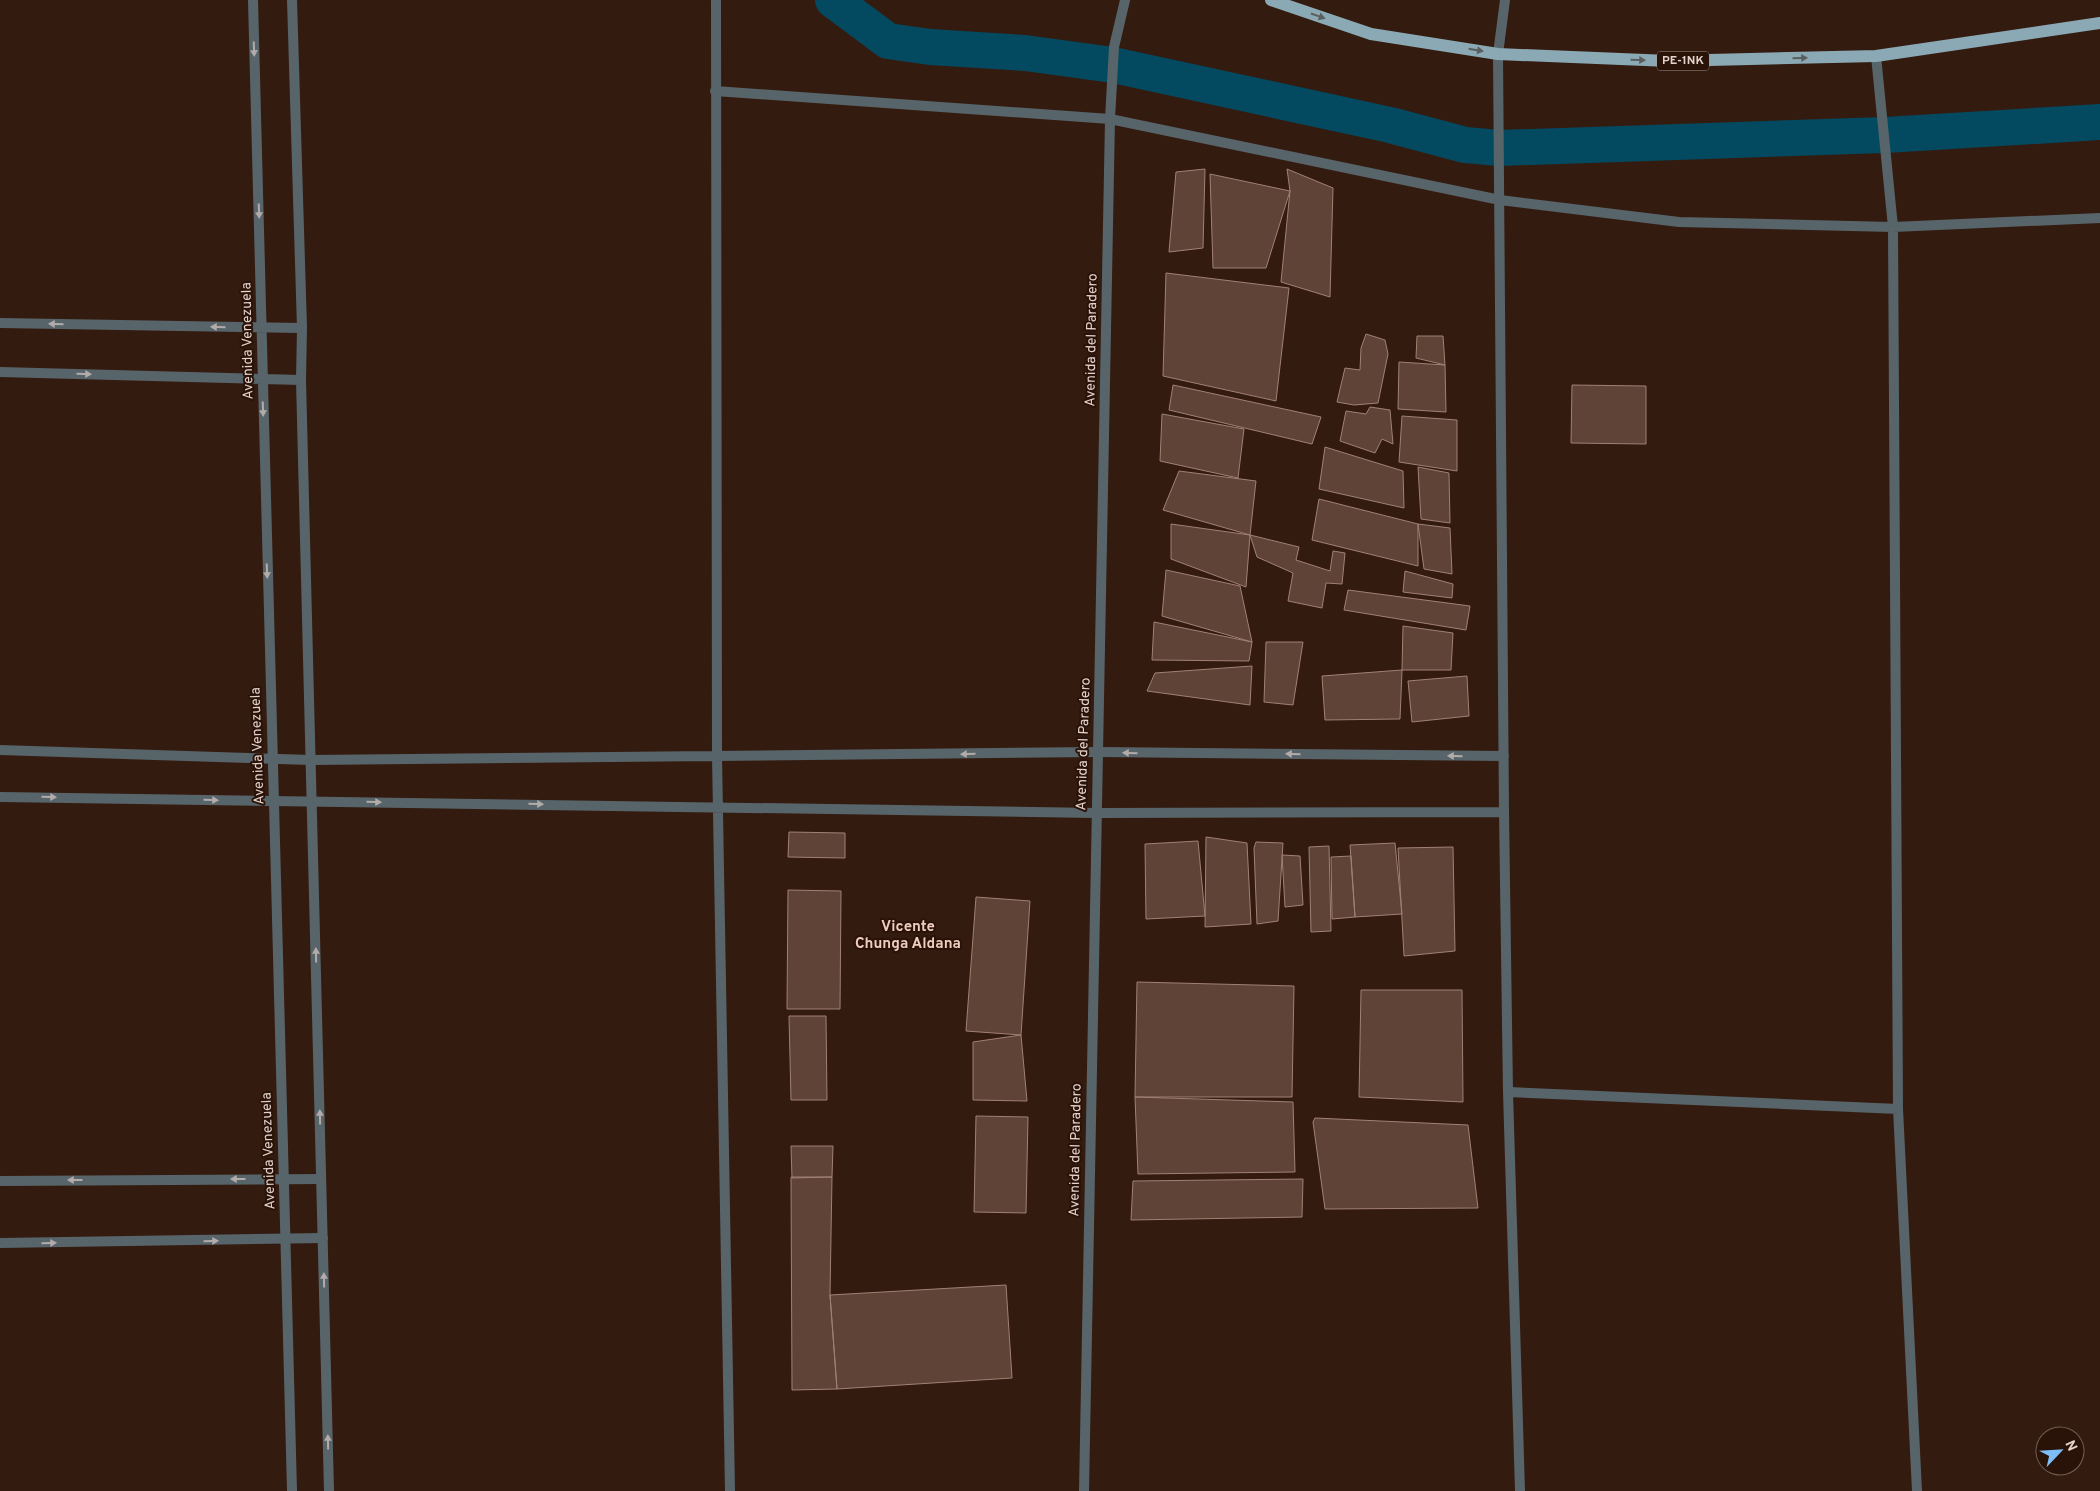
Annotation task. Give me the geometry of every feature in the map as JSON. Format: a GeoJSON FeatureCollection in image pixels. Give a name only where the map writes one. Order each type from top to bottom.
{"type":"FeatureCollection","features":[{"type":"Feature","properties":{"kind":"main road","name":"PE-1NK"},"geometry":{"type":"LineString","coordinates":[[1271,0],[1371,34],[1498,54],[1669,61],[1876,56],[2100,23]]}},
{"type":"Feature","properties":{"kind":"street","name":"Avenida Venezuela"},"geometry":{"type":"LineString","coordinates":[[253,0],[292,1491]]}},
{"type":"Feature","properties":{"kind":"street"},"geometry":{"type":"LineString","coordinates":[[292,0],[302,328],[301,380],[329,1491]]}},
{"type":"Feature","properties":{"kind":"street"},"geometry":{"type":"LineString","coordinates":[[716,0],[717,756],[730,1491]]}},
{"type":"Feature","properties":{"kind":"street","name":"Avenida del Paradero"},"geometry":{"type":"LineString","coordinates":[[1084,1491],[1110,119],[1114,47],[1125,0]]}},
{"type":"Feature","properties":{"kind":"street"},"geometry":{"type":"LineString","coordinates":[[1504,0],[1498,54],[1504,812],[1508,1092],[1520,1491]]}},
{"type":"Feature","properties":{"kind":"street"},"geometry":{"type":"LineString","coordinates":[[1876,56],[1893,227],[1898,1109],[1917,1491]]}},
{"type":"Feature","properties":{"kind":"street"},"geometry":{"type":"LineString","coordinates":[[716,91],[1110,119],[1500,200],[1679,222],[1893,227],[2100,218]]}},
{"type":"Feature","properties":{"kind":"street"},"geometry":{"type":"LineString","coordinates":[[0,323],[302,328]]}},
{"type":"Feature","properties":{"kind":"street"},"geometry":{"type":"LineString","coordinates":[[0,372],[301,380]]}},
{"type":"Feature","properties":{"kind":"street"},"geometry":{"type":"LineString","coordinates":[[0,750],[272,757],[311,760],[1099,752],[1504,756]]}},
{"type":"Feature","properties":{"kind":"street"},"geometry":{"type":"LineString","coordinates":[[0,797],[1096,813],[1504,812]]}},
{"type":"Feature","properties":{"kind":"street"},"geometry":{"type":"LineString","coordinates":[[1508,1092],[1898,1109]]}},
{"type":"Feature","properties":{"kind":"street"},"geometry":{"type":"LineString","coordinates":[[0,1181],[321,1179]]}},
{"type":"Feature","properties":{"kind":"street"},"geometry":{"type":"LineString","coordinates":[[0,1244],[323,1238]]}},
{"type":"Feature","properties":{"kind":"building"},"geometry":{"type":"Polygon","coordinates":[[[1205,169],[1203,248],[1169,252],[1176,172],[1205,169]]]}},
{"type":"Feature","properties":{"kind":"building"},"geometry":{"type":"Polygon","coordinates":[[[1287,169],[1333,188],[1330,297],[1281,282],[1290,191],[1287,169]]]}},
{"type":"Feature","properties":{"kind":"building"},"geometry":{"type":"Polygon","coordinates":[[[1210,174],[1290,191],[1266,268],[1213,268],[1210,174]]]}},
{"type":"Feature","properties":{"kind":"building"},"geometry":{"type":"Polygon","coordinates":[[[1166,273],[1289,288],[1276,401],[1163,376],[1166,273]]]}},
{"type":"Feature","properties":{"kind":"building"},"geometry":{"type":"Polygon","coordinates":[[[1366,334],[1385,340],[1388,354],[1378,403],[1354,405],[1337,402],[1345,368],[1360,370],[1361,348],[1366,334]]]}},
{"type":"Feature","properties":{"kind":"building"},"geometry":{"type":"Polygon","coordinates":[[[1417,336],[1443,336],[1445,365],[1416,358],[1417,336]]]}},
{"type":"Feature","properties":{"kind":"building"},"geometry":{"type":"Polygon","coordinates":[[[1399,362],[1445,365],[1446,412],[1398,409],[1399,362]]]}},
{"type":"Feature","properties":{"kind":"building"},"geometry":{"type":"Polygon","coordinates":[[[1173,385],[1321,417],[1312,444],[1169,410],[1173,385]]]}},
{"type":"Feature","properties":{"kind":"building"},"geometry":{"type":"Polygon","coordinates":[[[1572,385],[1646,386],[1646,444],[1571,443],[1572,385]]]}},
{"type":"Feature","properties":{"kind":"building"},"geometry":{"type":"Polygon","coordinates":[[[1370,407],[1390,410],[1393,444],[1382,439],[1375,453],[1340,441],[1346,411],[1366,414],[1370,407]]]}},
{"type":"Feature","properties":{"kind":"building"},"geometry":{"type":"Polygon","coordinates":[[[1162,414],[1244,429],[1238,478],[1160,461],[1162,414]]]}},
{"type":"Feature","properties":{"kind":"building"},"geometry":{"type":"Polygon","coordinates":[[[1402,416],[1457,420],[1457,471],[1399,462],[1402,416]]]}},
{"type":"Feature","properties":{"kind":"building"},"geometry":{"type":"Polygon","coordinates":[[[1325,447],[1403,471],[1404,508],[1319,489],[1325,447]]]}},
{"type":"Feature","properties":{"kind":"building"},"geometry":{"type":"Polygon","coordinates":[[[1418,467],[1449,473],[1450,523],[1421,519],[1418,467]]]}},
{"type":"Feature","properties":{"kind":"building"},"geometry":{"type":"Polygon","coordinates":[[[1179,471],[1256,481],[1250,535],[1163,510],[1179,471]]]}},
{"type":"Feature","properties":{"kind":"building"},"geometry":{"type":"Polygon","coordinates":[[[1319,499],[1418,524],[1418,566],[1312,540],[1319,499]]]}},
{"type":"Feature","properties":{"kind":"building"},"geometry":{"type":"Polygon","coordinates":[[[1171,524],[1250,535],[1246,587],[1171,559],[1171,524]]]}},
{"type":"Feature","properties":{"kind":"building"},"geometry":{"type":"Polygon","coordinates":[[[1418,524],[1450,528],[1452,574],[1424,569],[1418,524]]]}},
{"type":"Feature","properties":{"kind":"building"},"geometry":{"type":"Polygon","coordinates":[[[1250,535],[1299,547],[1296,560],[1330,571],[1333,551],[1345,553],[1342,584],[1326,583],[1322,608],[1288,601],[1293,573],[1257,557],[1250,535]]]}},
{"type":"Feature","properties":{"kind":"building"},"geometry":{"type":"Polygon","coordinates":[[[1166,570],[1240,586],[1252,642],[1162,616],[1166,570]]]}},
{"type":"Feature","properties":{"kind":"building"},"geometry":{"type":"Polygon","coordinates":[[[1405,571],[1453,584],[1452,598],[1403,592],[1405,571]]]}},
{"type":"Feature","properties":{"kind":"building"},"geometry":{"type":"Polygon","coordinates":[[[1348,590],[1470,606],[1466,630],[1344,610],[1348,590]]]}},
{"type":"Feature","properties":{"kind":"building"},"geometry":{"type":"Polygon","coordinates":[[[1154,622],[1252,642],[1249,661],[1152,660],[1154,622]]]}},
{"type":"Feature","properties":{"kind":"building"},"geometry":{"type":"Polygon","coordinates":[[[1403,626],[1453,633],[1451,670],[1402,670],[1403,626]]]}},
{"type":"Feature","properties":{"kind":"building"},"geometry":{"type":"Polygon","coordinates":[[[1266,642],[1303,642],[1293,705],[1264,702],[1266,642]]]}},
{"type":"Feature","properties":{"kind":"building"},"geometry":{"type":"Polygon","coordinates":[[[1252,666],[1250,705],[1147,691],[1155,673],[1252,666]]]}},
{"type":"Feature","properties":{"kind":"building"},"geometry":{"type":"Polygon","coordinates":[[[1402,670],[1400,719],[1325,720],[1322,676],[1402,670]]]}},
{"type":"Feature","properties":{"kind":"building"},"geometry":{"type":"Polygon","coordinates":[[[1467,676],[1469,716],[1412,722],[1408,681],[1467,676]]]}},
{"type":"Feature","properties":{"kind":"building"},"geometry":{"type":"Polygon","coordinates":[[[789,832],[845,833],[845,858],[788,857],[789,832]]]}},
{"type":"Feature","properties":{"kind":"building"},"geometry":{"type":"Polygon","coordinates":[[[1206,837],[1247,843],[1251,924],[1205,927],[1206,837]]]}},
{"type":"Feature","properties":{"kind":"building"},"geometry":{"type":"Polygon","coordinates":[[[1198,841],[1205,916],[1146,919],[1145,844],[1198,841]]]}},
{"type":"Feature","properties":{"kind":"building"},"geometry":{"type":"Polygon","coordinates":[[[1256,842],[1283,843],[1278,921],[1257,924],[1254,848],[1256,842]]]}},
{"type":"Feature","properties":{"kind":"building"},"geometry":{"type":"Polygon","coordinates":[[[1395,843],[1402,914],[1355,917],[1350,845],[1395,843]]]}},
{"type":"Feature","properties":{"kind":"building"},"geometry":{"type":"Polygon","coordinates":[[[1329,846],[1331,931],[1311,932],[1309,847],[1329,846]]]}},
{"type":"Feature","properties":{"kind":"building"},"geometry":{"type":"Polygon","coordinates":[[[1453,847],[1455,951],[1404,956],[1398,848],[1453,847]]]}},
{"type":"Feature","properties":{"kind":"building"},"geometry":{"type":"Polygon","coordinates":[[[1282,855],[1300,856],[1303,905],[1285,907],[1282,855]]]}},
{"type":"Feature","properties":{"kind":"building"},"geometry":{"type":"Polygon","coordinates":[[[1351,856],[1355,917],[1332,919],[1331,857],[1351,856]]]}},
{"type":"Feature","properties":{"kind":"building"},"geometry":{"type":"Polygon","coordinates":[[[788,890],[841,891],[840,1009],[787,1009],[788,890]]]}},
{"type":"Feature","properties":{"kind":"building"},"geometry":{"type":"Polygon","coordinates":[[[976,897],[1030,901],[1021,1035],[966,1031],[976,897]]]}},
{"type":"Feature","properties":{"kind":"building"},"geometry":{"type":"Polygon","coordinates":[[[1137,982],[1294,986],[1292,1097],[1135,1097],[1137,982]]]}},
{"type":"Feature","properties":{"kind":"building"},"geometry":{"type":"Polygon","coordinates":[[[1361,990],[1462,990],[1463,1102],[1359,1097],[1361,990]]]}},
{"type":"Feature","properties":{"kind":"building"},"geometry":{"type":"Polygon","coordinates":[[[789,1016],[826,1016],[827,1100],[791,1100],[789,1016]]]}},
{"type":"Feature","properties":{"kind":"building"},"geometry":{"type":"Polygon","coordinates":[[[1021,1035],[1027,1101],[973,1100],[973,1042],[1021,1035]]]}},
{"type":"Feature","properties":{"kind":"building"},"geometry":{"type":"Polygon","coordinates":[[[1135,1097],[1293,1102],[1295,1172],[1138,1174],[1135,1097]]]}},
{"type":"Feature","properties":{"kind":"building"},"geometry":{"type":"Polygon","coordinates":[[[976,1116],[1028,1117],[1026,1213],[974,1212],[976,1116]]]}},
{"type":"Feature","properties":{"kind":"building"},"geometry":{"type":"Polygon","coordinates":[[[1315,1118],[1468,1125],[1478,1208],[1325,1209],[1313,1122],[1315,1118]]]}},
{"type":"Feature","properties":{"kind":"building"},"geometry":{"type":"Polygon","coordinates":[[[791,1146],[833,1146],[832,1177],[792,1178],[791,1146]]]}},
{"type":"Feature","properties":{"kind":"building"},"geometry":{"type":"Polygon","coordinates":[[[791,1177],[832,1177],[830,1295],[837,1389],[792,1390],[791,1177]]]}},
{"type":"Feature","properties":{"kind":"building"},"geometry":{"type":"Polygon","coordinates":[[[1303,1179],[1302,1217],[1131,1220],[1133,1181],[1303,1179]]]}},
{"type":"Feature","properties":{"kind":"building"},"geometry":{"type":"Polygon","coordinates":[[[1006,1285],[1012,1378],[837,1389],[830,1295],[1006,1285]]]}},
{"type":"Feature","properties":{"kind":"waterway"},"geometry":{"type":"LineString","coordinates":[[833,0],[888,41],[930,47],[1025,53],[1113,65],[1390,125],[1465,145],[1499,148],[1885,135],[2100,122]]}},
{"type":"Feature","properties":{"kind":"district","name":"Vicente Chunga Aldana"},"geometry":{"type":"Point","coordinates":[908,936]}}]}
